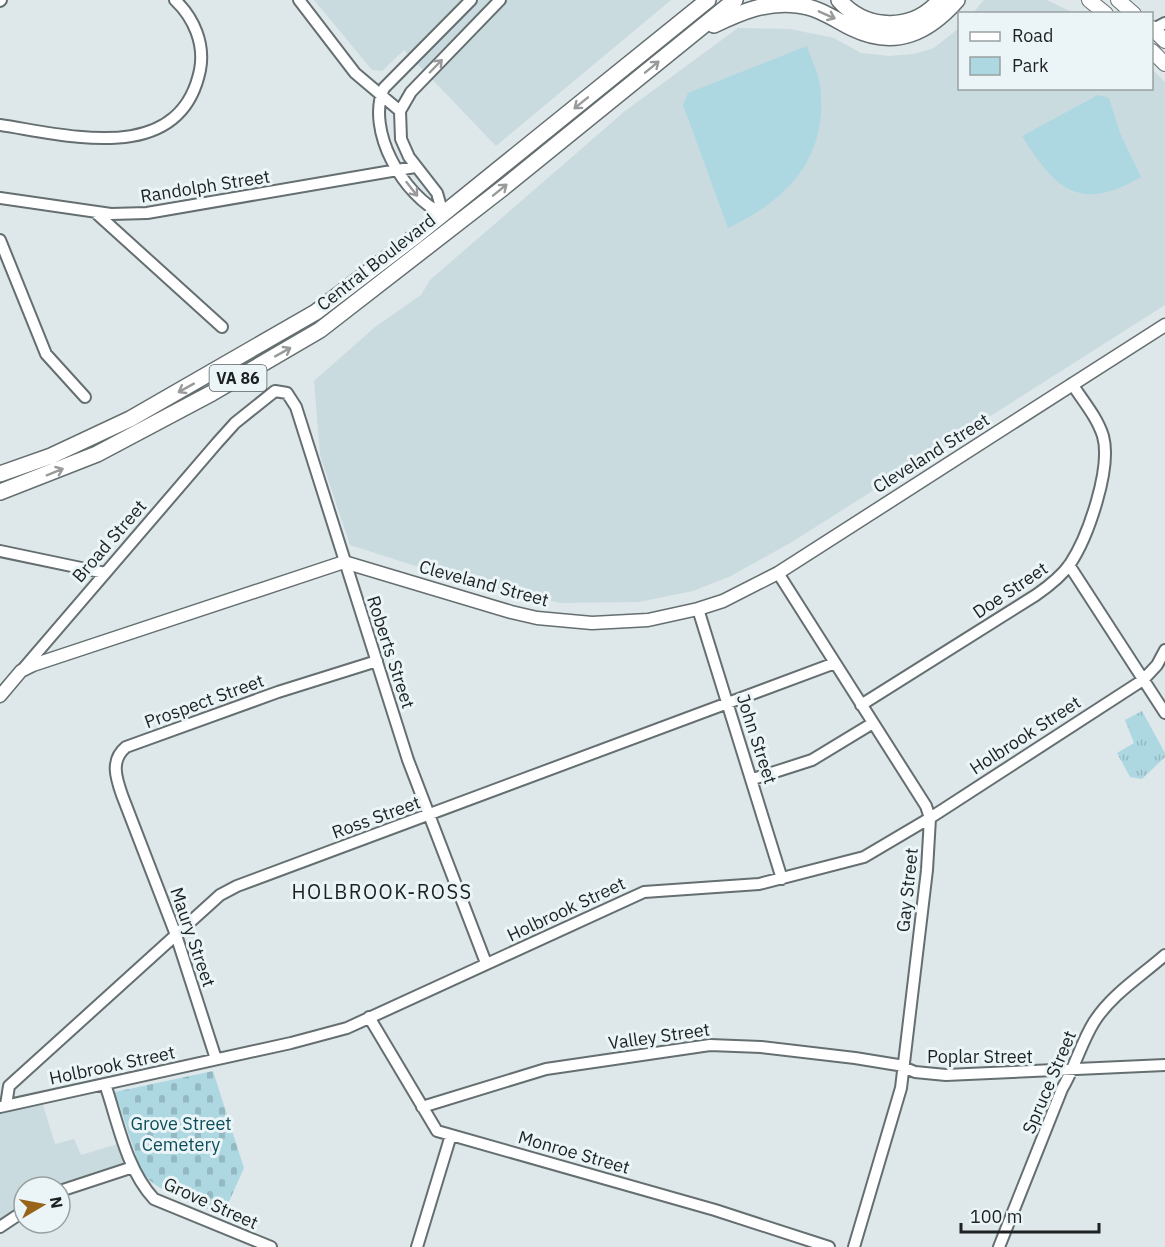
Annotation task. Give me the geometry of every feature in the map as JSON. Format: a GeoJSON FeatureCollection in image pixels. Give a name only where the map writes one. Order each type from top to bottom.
{"type":"FeatureCollection","features":[{"type":"Feature","properties":{"kind":"main road"},"geometry":{"type":"LineString","coordinates":[[673,28],[693,0]]}},
{"type":"Feature","properties":{"kind":"main road","name":"Central Boulevard"},"geometry":{"type":"LineString","coordinates":[[0,474],[51,456],[130,419],[285,332],[339,295],[708,0]]}},
{"type":"Feature","properties":{"kind":"main road","name":"Central Boulevard"},"geometry":{"type":"LineString","coordinates":[[0,492],[58,471],[105,450],[212,393],[320,330],[359,302],[735,0]]}},
{"type":"Feature","properties":{"kind":"main road"},"geometry":{"type":"LineString","coordinates":[[838,0],[864,19],[892,24],[917,18],[940,0]]}},
{"type":"Feature","properties":{"kind":"main road"},"geometry":{"type":"LineString","coordinates":[[692,35],[749,9],[780,4],[808,7],[864,33],[901,37],[926,29],[957,0]]}},
{"type":"Feature","properties":{"kind":"main road"},"geometry":{"type":"LineString","coordinates":[[1089,0],[1104,12]]}},
{"type":"Feature","properties":{"kind":"main road"},"geometry":{"type":"LineString","coordinates":[[1118,0],[1132,12]]}},
{"type":"Feature","properties":{"kind":"main road"},"geometry":{"type":"LineString","coordinates":[[1155,28],[1165,41]]}},
{"type":"Feature","properties":{"kind":"main road"},"geometry":{"type":"LineString","coordinates":[[1153,52],[1165,64]]}},
{"type":"Feature","properties":{"kind":"street"},"geometry":{"type":"LineString","coordinates":[[0,125],[115,140],[130,139],[155,131],[180,110],[196,84],[201,55],[196,31],[190,18],[175,0]]}},
{"type":"Feature","properties":{"kind":"street"},"geometry":{"type":"LineString","coordinates":[[299,0],[355,73],[380,97],[400,111]]}},
{"type":"Feature","properties":{"kind":"street"},"geometry":{"type":"LineString","coordinates":[[442,214],[426,207],[397,170],[386,150],[381,128],[380,97],[384,88],[471,0]]}},
{"type":"Feature","properties":{"kind":"street"},"geometry":{"type":"LineString","coordinates":[[442,214],[437,193],[415,167],[401,139],[400,111],[411,92],[500,0]]}},
{"type":"Feature","properties":{"kind":"street","name":"Randolph Street"},"geometry":{"type":"LineString","coordinates":[[0,198],[95,211],[147,213],[415,167]]}},
{"type":"Feature","properties":{"kind":"street"},"geometry":{"type":"LineString","coordinates":[[95,211],[222,327]]}},
{"type":"Feature","properties":{"kind":"street"},"geometry":{"type":"LineString","coordinates":[[0,240],[46,354],[85,397]]}},
{"type":"Feature","properties":{"kind":"street","name":"Cleveland Street"},"geometry":{"type":"LineString","coordinates":[[344,562],[537,618],[620,623],[698,609],[723,601],[778,573],[1165,326]]}},
{"type":"Feature","properties":{"kind":"street","name":"Doe Street"},"geometry":{"type":"LineString","coordinates":[[861,705],[1043,590],[1069,565],[1080,546],[1105,461],[1105,447],[1099,426],[1072,384]]}},
{"type":"Feature","properties":{"kind":"street","name":"Roberts Street"},"geometry":{"type":"LineString","coordinates":[[249,412],[275,391],[284,391],[291,398],[408,760],[486,963]]}},
{"type":"Feature","properties":{"kind":"street","name":"Broad Street"},"geometry":{"type":"LineString","coordinates":[[0,696],[217,443],[249,412]]}},
{"type":"Feature","properties":{"kind":"street"},"geometry":{"type":"LineString","coordinates":[[0,551],[105,573]]}},
{"type":"Feature","properties":{"kind":"street"},"geometry":{"type":"LineString","coordinates":[[21,672],[67,653],[344,562]]}},
{"type":"Feature","properties":{"kind":"street"},"geometry":{"type":"LineString","coordinates":[[1069,565],[1165,713]]}},
{"type":"Feature","properties":{"kind":"street","name":"Gay Street"},"geometry":{"type":"LineString","coordinates":[[778,573],[926,806],[930,818],[927,870],[901,1088],[854,1247]]}},
{"type":"Feature","properties":{"kind":"street","name":"John Street"},"geometry":{"type":"LineString","coordinates":[[698,609],[753,779],[782,879]]}},
{"type":"Feature","properties":{"kind":"street","name":"Holbrook Street"},"geometry":{"type":"LineString","coordinates":[[3,1106],[319,1036],[369,1017],[644,892],[759,884],[864,857],[930,818],[1143,680],[1157,665],[1165,650]]}},
{"type":"Feature","properties":{"kind":"street","name":"Prospect Street"},"geometry":{"type":"LineString","coordinates":[[134,827],[116,775],[118,756],[126,747],[278,692],[377,661]]}},
{"type":"Feature","properties":{"kind":"street","name":"Ross Street"},"geometry":{"type":"LineString","coordinates":[[3,1106],[9,1086],[220,895],[237,886],[835,663]]}},
{"type":"Feature","properties":{"kind":"street"},"geometry":{"type":"LineString","coordinates":[[753,779],[812,760],[873,723]]}},
{"type":"Feature","properties":{"kind":"street","name":"Maury Street"},"geometry":{"type":"LineString","coordinates":[[134,827],[176,935],[216,1059]]}},
{"type":"Feature","properties":{"kind":"street","name":"Spruce Street"},"geometry":{"type":"LineString","coordinates":[[999,1247],[1062,1089],[1073,1071],[1089,1031],[1106,1006],[1165,955]]}},
{"type":"Feature","properties":{"kind":"street","name":"Monroe Street"},"geometry":{"type":"LineString","coordinates":[[369,1017],[436,1131],[715,1210],[829,1247]]}},
{"type":"Feature","properties":{"kind":"street","name":"Valley Street"},"geometry":{"type":"LineString","coordinates":[[422,1107],[546,1069],[711,1045],[761,1047],[863,1059],[904,1067]]}},
{"type":"Feature","properties":{"kind":"street","name":"Poplar Street"},"geometry":{"type":"LineString","coordinates":[[904,1067],[915,1072],[954,1075],[1165,1065]]}},
{"type":"Feature","properties":{"kind":"street","name":"Grove Street"},"geometry":{"type":"LineString","coordinates":[[105,1084],[133,1167],[144,1189],[154,1199],[271,1247]]}},
{"type":"Feature","properties":{"kind":"street"},"geometry":{"type":"LineString","coordinates":[[417,1247],[451,1135]]}},
{"type":"Feature","properties":{"kind":"street"},"geometry":{"type":"LineString","coordinates":[[72,1187],[133,1167]]}},
{"type":"Feature","properties":{"kind":"shaded area"},"geometry":{"type":"Polygon","coordinates":[[[314,0],[671,0],[496,146],[404,50],[382,71],[372,70],[314,0]]]}},
{"type":"Feature","properties":{"kind":"shaded area"},"geometry":{"type":"Polygon","coordinates":[[[984,0],[1047,0],[1072,12],[974,12],[984,0]]]}},
{"type":"Feature","properties":{"kind":"shaded area"},"geometry":{"type":"Polygon","coordinates":[[[738,28],[790,29],[834,38],[861,53],[889,56],[914,54],[934,48],[958,29],[958,90],[1153,90],[1153,70],[1165,82],[1165,305],[792,542],[731,576],[693,591],[639,602],[561,603],[459,580],[350,545],[320,455],[314,381],[375,327],[421,295],[430,280],[625,111],[738,28]]]}},
{"type":"Feature","properties":{"kind":"shaded area"},"geometry":{"type":"Polygon","coordinates":[[[42,1102],[55,1144],[74,1139],[81,1155],[121,1143],[129,1165],[72,1183],[72,1175],[12,1175],[12,1214],[0,1222],[0,1114],[42,1102]]]}},
{"type":"Feature","properties":{"kind":"green space"},"geometry":{"type":"Polygon","coordinates":[[[807,46],[819,80],[821,111],[818,134],[811,155],[800,173],[769,204],[728,228],[683,105],[688,93],[807,46]]]}},
{"type":"Feature","properties":{"kind":"green space"},"geometry":{"type":"Polygon","coordinates":[[[1098,95],[1109,98],[1120,133],[1141,177],[1119,188],[1085,194],[1071,190],[1058,182],[1046,170],[1022,136],[1098,95]]]}},
{"type":"Feature","properties":{"kind":"green space"},"geometry":{"type":"Polygon","coordinates":[[[1142,711],[1165,757],[1142,779],[1130,777],[1117,753],[1134,743],[1125,720],[1142,711]]]}},
{"type":"Feature","properties":{"kind":"green space","name":"Grove Street Cemetery"},"geometry":{"type":"Polygon","coordinates":[[[213,1071],[244,1168],[223,1215],[165,1191],[146,1176],[140,1168],[115,1092],[213,1071]]]}},
{"type":"Feature","properties":{"kind":"district","name":"HOLBROOK-ROSS"},"geometry":{"type":"Point","coordinates":[382,891]}}]}
